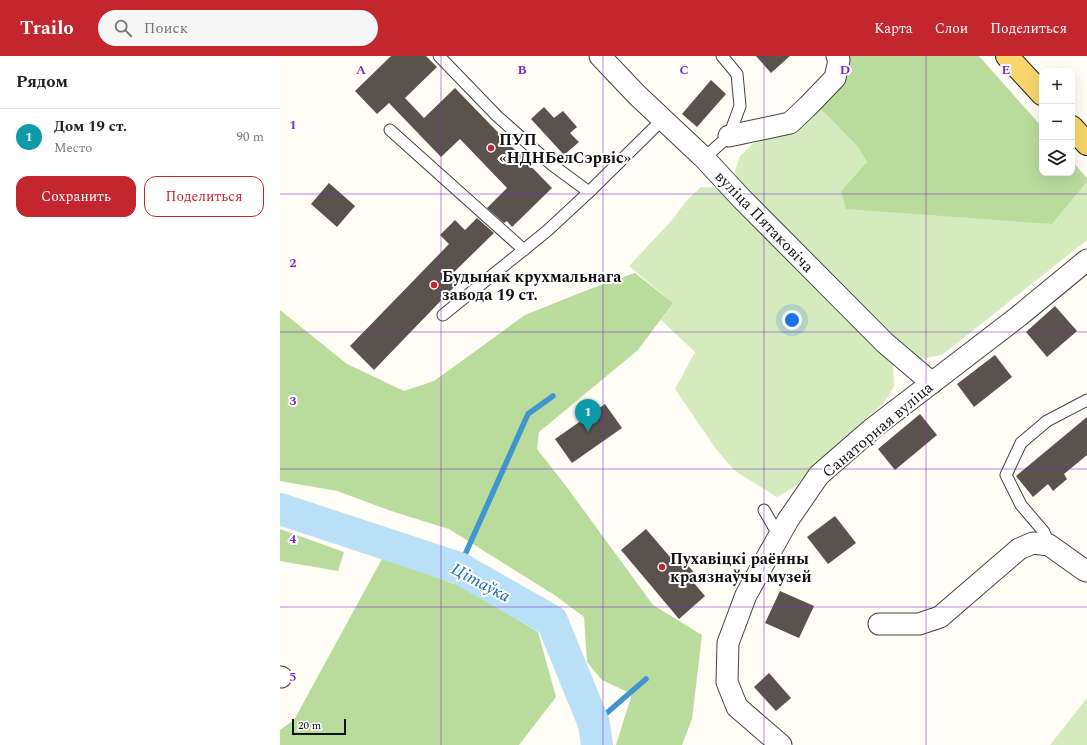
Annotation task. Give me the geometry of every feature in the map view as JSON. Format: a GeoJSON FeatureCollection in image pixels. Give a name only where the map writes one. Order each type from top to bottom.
{"type":"FeatureCollection","features":[{"type":"Feature","properties":{"kind":"main road"},"geometry":{"type":"LineString","coordinates":[[1007,56],[1039,91]]}},
{"type":"Feature","properties":{"kind":"main road"},"geometry":{"type":"LineString","coordinates":[[1075,130],[1087,144]]}},
{"type":"Feature","properties":{"kind":"street","name":"вуліца Пятаковіча"},"geometry":{"type":"LineString","coordinates":[[600,56],[637,95],[704,158],[741,198],[885,343],[932,383]]}},
{"type":"Feature","properties":{"kind":"street"},"geometry":{"type":"LineString","coordinates":[[729,136],[790,123],[836,78],[839,60],[837,56]]}},
{"type":"Feature","properties":{"kind":"street","name":"Санаторная вуліца"},"geometry":{"type":"LineString","coordinates":[[781,745],[737,707],[727,682],[728,643],[746,595],[788,520],[820,475],[873,428],[1019,316],[1087,260]]}},
{"type":"Feature","properties":{"kind":"street"},"geometry":{"type":"LineString","coordinates":[[879,624],[918,624],[940,617],[1020,549],[1034,543],[1048,545],[1084,570],[1087,570]]}},
{"type":"Feature","properties":{"kind":"lane"},"geometry":{"type":"LineString","coordinates":[[439,56],[497,116],[545,159],[589,192]]}},
{"type":"Feature","properties":{"kind":"lane"},"geometry":{"type":"LineString","coordinates":[[704,158],[729,136],[740,106],[737,74],[722,56]]}},
{"type":"Feature","properties":{"kind":"lane"},"geometry":{"type":"LineString","coordinates":[[443,316],[547,231],[663,119]]}},
{"type":"Feature","properties":{"kind":"lane"},"geometry":{"type":"LineString","coordinates":[[390,130],[524,250]]}},
{"type":"Feature","properties":{"kind":"lane"},"geometry":{"type":"LineString","coordinates":[[1048,545],[1044,532],[1021,504],[1006,475],[1021,443],[1047,421],[1087,400]]}},
{"type":"Feature","properties":{"kind":"lane"},"geometry":{"type":"LineString","coordinates":[[764,510],[779,536]]}},
{"type":"Feature","properties":{"kind":"green space"},"geometry":{"type":"Polygon","coordinates":[[[847,56],[979,56],[1039,124],[1039,176],[1075,176],[1075,164],[1087,178],[1087,182],[1052,224],[846,209],[841,191],[867,162],[858,147],[820,108],[852,71],[847,56]]]}},
{"type":"Feature","properties":{"kind":"green space"},"geometry":{"type":"Polygon","coordinates":[[[820,108],[858,147],[867,162],[841,191],[1052,224],[1087,182],[1087,240],[942,355],[920,359],[902,346],[740,186],[735,171],[740,156],[754,143],[774,136],[820,108]]]}},
{"type":"Feature","properties":{"kind":"green space"},"geometry":{"type":"Polygon","coordinates":[[[701,187],[719,188],[893,364],[894,386],[883,404],[864,420],[793,488],[777,497],[735,471],[716,449],[675,389],[695,352],[661,320],[673,303],[629,266],[673,219],[687,200],[701,187]]]}},
{"type":"Feature","properties":{"kind":"green space"},"geometry":{"type":"Polygon","coordinates":[[[635,273],[673,303],[638,350],[539,432],[537,449],[653,605],[702,635],[692,719],[682,745],[616,745],[632,694],[602,680],[587,662],[584,617],[556,596],[449,529],[394,512],[337,491],[280,481],[280,310],[347,364],[404,391],[434,381],[525,315],[635,273]]]}},
{"type":"Feature","properties":{"kind":"green space"},"geometry":{"type":"Polygon","coordinates":[[[280,529],[344,552],[338,571],[280,561],[280,529]]]}},
{"type":"Feature","properties":{"kind":"green space"},"geometry":{"type":"Polygon","coordinates":[[[383,557],[465,588],[538,632],[556,697],[519,745],[280,745],[280,730],[294,720],[383,557]]]}},
{"type":"Feature","properties":{"kind":"green space"},"geometry":{"type":"Polygon","coordinates":[[[1087,698],[1087,745],[1050,745],[1087,698]]]}},
{"type":"Feature","properties":{"kind":"building","name":"ПУП «НДНБелСэрвіс»"},"geometry":{"type":"Polygon","coordinates":[[[391,56],[426,56],[437,67],[405,98],[424,118],[455,88],[552,188],[512,227],[507,221],[504,223],[487,208],[507,188],[460,139],[441,157],[389,103],[377,114],[355,91],[391,56]]]}},
{"type":"Feature","properties":{"kind":"building"},"geometry":{"type":"Polygon","coordinates":[[[756,56],[790,56],[771,73],[756,56]]]}},
{"type":"Feature","properties":{"kind":"building"},"geometry":{"type":"Polygon","coordinates":[[[711,80],[726,94],[697,127],[682,114],[711,80]]]}},
{"type":"Feature","properties":{"kind":"building"},"geometry":{"type":"Polygon","coordinates":[[[544,107],[554,118],[563,111],[577,127],[570,133],[579,142],[564,155],[531,119],[544,107]]]}},
{"type":"Feature","properties":{"kind":"building"},"geometry":{"type":"Polygon","coordinates":[[[329,183],[355,206],[337,227],[311,204],[329,183]]]}},
{"type":"Feature","properties":{"kind":"building"},"geometry":{"type":"Polygon","coordinates":[[[477,218],[494,233],[450,276],[458,283],[374,370],[350,346],[449,244],[440,235],[455,220],[465,230],[477,218]]]}},
{"type":"Feature","properties":{"kind":"building"},"geometry":{"type":"Polygon","coordinates":[[[1055,306],[1077,331],[1047,357],[1026,332],[1055,306]]]}},
{"type":"Feature","properties":{"kind":"building"},"geometry":{"type":"Polygon","coordinates":[[[995,355],[1012,377],[974,407],[957,384],[995,355]]]}},
{"type":"Feature","properties":{"kind":"building"},"geometry":{"type":"Polygon","coordinates":[[[605,404],[622,428],[572,463],[555,439],[605,404]]]}},
{"type":"Feature","properties":{"kind":"building"},"geometry":{"type":"Polygon","coordinates":[[[920,414],[937,435],[895,470],[878,449],[920,414]]]}},
{"type":"Feature","properties":{"kind":"building"},"geometry":{"type":"Polygon","coordinates":[[[1087,417],[1087,455],[1064,474],[1067,479],[1053,491],[1048,484],[1033,497],[1016,476],[1087,417]]]}},
{"type":"Feature","properties":{"kind":"building"},"geometry":{"type":"Polygon","coordinates":[[[835,516],[856,543],[828,564],[807,537],[835,516]]]}},
{"type":"Feature","properties":{"kind":"building","name":"Пухавіцкі раённы краязнаўчы музей"},"geometry":{"type":"Polygon","coordinates":[[[646,529],[670,557],[676,552],[698,577],[693,582],[705,596],[679,619],[621,550],[646,529]]]}},
{"type":"Feature","properties":{"kind":"building"},"geometry":{"type":"Polygon","coordinates":[[[780,591],[814,606],[799,638],[765,623],[780,591]]]}},
{"type":"Feature","properties":{"kind":"building"},"geometry":{"type":"Polygon","coordinates":[[[769,673],[791,698],[776,711],[754,687],[769,673]]]}},
{"type":"Feature","properties":{"kind":"waterway"},"geometry":{"type":"LineString","coordinates":[[459,568],[528,414],[553,396]]}},
{"type":"Feature","properties":{"kind":"waterway","name":"Цітаўка"},"geometry":{"type":"LineString","coordinates":[[280,509],[459,568],[552,621],[594,724],[597,745]]}},
{"type":"Feature","properties":{"kind":"waterway"},"geometry":{"type":"LineString","coordinates":[[594,724],[646,679]]}},
{"type":"Feature","properties":{"kind":"place","name":"ПУП «НДНБелСэрвіс»"},"geometry":{"type":"Point","coordinates":[491,148]}},
{"type":"Feature","properties":{"kind":"place","name":"Будынак крухмальнага завода 19 ст."},"geometry":{"type":"Point","coordinates":[434,285]}},
{"type":"Feature","properties":{"kind":"place","name":"Дом 19 ст."},"geometry":{"type":"Point","coordinates":[588,432]}},
{"type":"Feature","properties":{"kind":"place","name":"Пухавіцкі раённы краязнаўчы музей"},"geometry":{"type":"Point","coordinates":[662,567]}}]}
